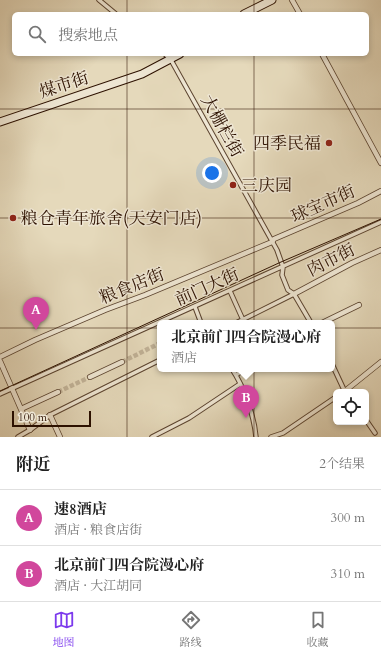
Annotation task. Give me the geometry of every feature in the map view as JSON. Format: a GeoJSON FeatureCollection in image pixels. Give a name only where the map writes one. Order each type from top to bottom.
{"type":"FeatureCollection","features":[{"type":"Feature","properties":{"kind":"main road"},"geometry":{"type":"LineString","coordinates":[[248,12],[272,0]]}},
{"type":"Feature","properties":{"kind":"main road","name":"煤市街"},"geometry":{"type":"LineString","coordinates":[[0,122],[142,74],[177,56]]}},
{"type":"Feature","properties":{"kind":"street"},"geometry":{"type":"LineString","coordinates":[[99,0],[114,12]]}},
{"type":"Feature","properties":{"kind":"street"},"geometry":{"type":"LineString","coordinates":[[292,0],[299,12]]}},
{"type":"Feature","properties":{"kind":"street","name":"大栅栏街"},"geometry":{"type":"LineString","coordinates":[[167,56],[171,60],[273,240],[283,268],[282,275],[288,290],[294,294],[309,320]]}},
{"type":"Feature","properties":{"kind":"street"},"geometry":{"type":"LineString","coordinates":[[323,56],[381,163]]}},
{"type":"Feature","properties":{"kind":"street","name":"球宝市街"},"geometry":{"type":"LineString","coordinates":[[273,240],[358,203],[381,191]]}},
{"type":"Feature","properties":{"kind":"street","name":"前门大街"},"geometry":{"type":"LineString","coordinates":[[166,320],[283,268],[381,222]]}},
{"type":"Feature","properties":{"kind":"street","name":"粮食店街"},"geometry":{"type":"LineString","coordinates":[[0,357],[35,340],[98,313],[145,296],[273,240]]}},
{"type":"Feature","properties":{"kind":"street","name":"肉市街"},"geometry":{"type":"LineString","coordinates":[[294,294],[352,263],[381,250]]}},
{"type":"Feature","properties":{"kind":"street"},"geometry":{"type":"LineString","coordinates":[[230,291],[243,320],[294,294]]}},
{"type":"Feature","properties":{"kind":"street"},"geometry":{"type":"LineString","coordinates":[[328,320],[359,305]]}},
{"type":"Feature","properties":{"kind":"street"},"geometry":{"type":"LineString","coordinates":[[195,307],[200,320]]}},
{"type":"Feature","properties":{"kind":"street","name":"前门大街"},"geometry":{"type":"LineString","coordinates":[[0,394],[157,324]]}},
{"type":"Feature","properties":{"kind":"street"},"geometry":{"type":"LineString","coordinates":[[0,361],[24,416]]}},
{"type":"Feature","properties":{"kind":"street"},"geometry":{"type":"LineString","coordinates":[[18,437],[30,430],[50,414],[157,361]]}},
{"type":"Feature","properties":{"kind":"street"},"geometry":{"type":"LineString","coordinates":[[90,377],[122,362]]}},
{"type":"Feature","properties":{"kind":"street"},"geometry":{"type":"LineString","coordinates":[[349,389],[381,362]]}},
{"type":"Feature","properties":{"kind":"street"},"geometry":{"type":"LineString","coordinates":[[335,370],[344,389]]}},
{"type":"Feature","properties":{"kind":"street"},"geometry":{"type":"LineString","coordinates":[[234,372],[250,409],[256,437]]}},
{"type":"Feature","properties":{"kind":"street"},"geometry":{"type":"LineString","coordinates":[[236,375],[240,372]]}},
{"type":"Feature","properties":{"kind":"street"},"geometry":{"type":"LineString","coordinates":[[152,437],[189,418],[240,384]]}},
{"type":"Feature","properties":{"kind":"street"},"geometry":{"type":"LineString","coordinates":[[21,409],[58,392]]}},
{"type":"Feature","properties":{"kind":"street"},"geometry":{"type":"LineString","coordinates":[[271,437],[283,433],[333,399]]}},
{"type":"Feature","properties":{"kind":"street"},"geometry":{"type":"LineString","coordinates":[[50,414],[60,437]]}},
{"type":"Feature","properties":{"kind":"street"},"geometry":{"type":"LineString","coordinates":[[26,421],[30,430]]}},
{"type":"Feature","properties":{"kind":"street"},"geometry":{"type":"LineString","coordinates":[[369,424],[375,433]]}},
{"type":"Feature","properties":{"kind":"tunnel"},"geometry":{"type":"LineString","coordinates":[[122,362],[157,344]]}},
{"type":"Feature","properties":{"kind":"tunnel"},"geometry":{"type":"LineString","coordinates":[[58,392],[90,377]]}},
{"type":"Feature","properties":{"kind":"tram line"},"geometry":{"type":"LineString","coordinates":[[0,391],[281,262],[381,219]]}},
{"type":"Feature","properties":{"kind":"place","name":"四季民福"},"geometry":{"type":"Point","coordinates":[329,143]}},
{"type":"Feature","properties":{"kind":"place","name":"三庆园"},"geometry":{"type":"Point","coordinates":[233,185]}},
{"type":"Feature","properties":{"kind":"place","name":"粮仓青年旅舍(天安门店)"},"geometry":{"type":"Point","coordinates":[13,218]}},
{"type":"Feature","properties":{"kind":"place","name":"速8酒店"},"geometry":{"type":"Point","coordinates":[36,330]}},
{"type":"Feature","properties":{"kind":"place","name":"北京前门四合院漫心府"},"geometry":{"type":"Point","coordinates":[246,418]}}]}
